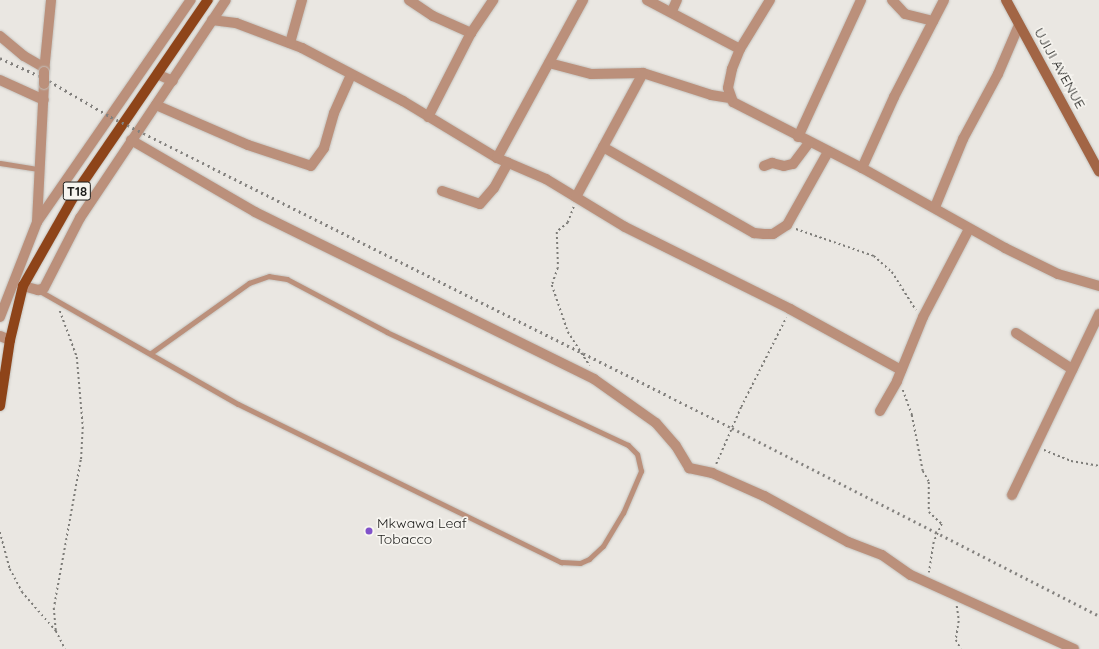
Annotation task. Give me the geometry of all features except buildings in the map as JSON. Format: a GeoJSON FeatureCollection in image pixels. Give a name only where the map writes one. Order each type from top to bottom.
{"type":"FeatureCollection","features":[{"type":"Feature","properties":{"kind":"main road","name":"T18"},"geometry":{"type":"LineString","coordinates":[[0,406],[10,340],[23,286],[77,191],[159,75],[208,0]]}},
{"type":"Feature","properties":{"kind":"main road","name":"UJIJI AVENUE"},"geometry":{"type":"LineString","coordinates":[[1006,0],[1099,171]]}},
{"type":"Feature","properties":{"kind":"street"},"geometry":{"type":"LineString","coordinates":[[37,222],[44,84],[51,0]]}},
{"type":"Feature","properties":{"kind":"street"},"geometry":{"type":"LineString","coordinates":[[0,317],[37,222],[191,0]]}},
{"type":"Feature","properties":{"kind":"street"},"geometry":{"type":"LineString","coordinates":[[23,286],[38,290],[44,288],[80,218],[226,0]]}},
{"type":"Feature","properties":{"kind":"street"},"geometry":{"type":"LineString","coordinates":[[290,42],[302,0]]}},
{"type":"Feature","properties":{"kind":"street"},"geometry":{"type":"LineString","coordinates":[[409,0],[433,16],[471,33]]}},
{"type":"Feature","properties":{"kind":"street"},"geometry":{"type":"LineString","coordinates":[[428,117],[471,33],[493,0]]}},
{"type":"Feature","properties":{"kind":"street"},"geometry":{"type":"LineString","coordinates":[[497,158],[583,0]]}},
{"type":"Feature","properties":{"kind":"street"},"geometry":{"type":"LineString","coordinates":[[647,0],[672,11],[740,49]]}},
{"type":"Feature","properties":{"kind":"street"},"geometry":{"type":"LineString","coordinates":[[672,11],[677,0]]}},
{"type":"Feature","properties":{"kind":"street"},"geometry":{"type":"LineString","coordinates":[[770,0],[740,49],[728,88],[730,98],[737,105],[798,138],[862,168],[896,189],[1058,274],[1099,286]]}},
{"type":"Feature","properties":{"kind":"street"},"geometry":{"type":"LineString","coordinates":[[798,138],[861,0]]}},
{"type":"Feature","properties":{"kind":"street"},"geometry":{"type":"LineString","coordinates":[[892,0],[905,14],[933,21]]}},
{"type":"Feature","properties":{"kind":"street"},"geometry":{"type":"LineString","coordinates":[[862,168],[894,97],[944,0]]}},
{"type":"Feature","properties":{"kind":"street"},"geometry":{"type":"LineString","coordinates":[[212,20],[236,23],[290,42],[351,75],[378,87],[497,158],[546,179],[646,238],[790,309],[901,370]]}},
{"type":"Feature","properties":{"kind":"street"},"geometry":{"type":"LineString","coordinates":[[934,208],[963,139],[998,74],[1019,25]]}},
{"type":"Feature","properties":{"kind":"street"},"geometry":{"type":"LineString","coordinates":[[0,36],[24,56],[45,70]]}},
{"type":"Feature","properties":{"kind":"street"},"geometry":{"type":"LineString","coordinates":[[549,63],[591,74],[643,73],[711,95],[730,98]]}},
{"type":"Feature","properties":{"kind":"street"},"geometry":{"type":"LineString","coordinates":[[576,197],[643,73]]}},
{"type":"Feature","properties":{"kind":"street"},"geometry":{"type":"LineString","coordinates":[[159,75],[173,81]]}},
{"type":"Feature","properties":{"kind":"street"},"geometry":{"type":"LineString","coordinates":[[156,105],[221,134],[311,166],[324,148],[334,113],[351,75]]}},
{"type":"Feature","properties":{"kind":"street"},"geometry":{"type":"LineString","coordinates":[[0,80],[44,100]]}},
{"type":"Feature","properties":{"kind":"street"},"geometry":{"type":"LineString","coordinates":[[131,140],[255,212],[594,379],[656,423],[676,446],[689,468],[712,473],[764,496],[848,542],[882,555],[927,583],[1074,649]]}},
{"type":"Feature","properties":{"kind":"street"},"geometry":{"type":"LineString","coordinates":[[764,166],[772,163],[784,166],[793,164],[809,143]]}},
{"type":"Feature","properties":{"kind":"street"},"geometry":{"type":"LineString","coordinates":[[603,147],[754,233],[773,234],[787,225],[828,152]]}},
{"type":"Feature","properties":{"kind":"street"},"geometry":{"type":"LineString","coordinates":[[442,191],[480,204],[494,188],[508,163]]}},
{"type":"Feature","properties":{"kind":"street"},"geometry":{"type":"LineString","coordinates":[[880,411],[897,381],[923,317],[970,229]]}},
{"type":"Feature","properties":{"kind":"street"},"geometry":{"type":"LineString","coordinates":[[1012,495],[1099,314]]}},
{"type":"Feature","properties":{"kind":"street"},"geometry":{"type":"LineString","coordinates":[[1016,333],[1072,368]]}},
{"type":"Feature","properties":{"kind":"street"},"geometry":{"type":"LineString","coordinates":[[0,336],[10,340]]}},
{"type":"Feature","properties":{"kind":"lane"},"geometry":{"type":"LineString","coordinates":[[0,163],[39,169]]}},
{"type":"Feature","properties":{"kind":"lane"},"geometry":{"type":"LineString","coordinates":[[38,290],[151,353],[218,393],[287,429],[562,562],[580,563],[589,559],[603,546],[623,513],[641,471],[637,454],[628,445],[401,339],[287,278],[269,276],[249,283],[151,353]]}},
{"type":"Feature","properties":{"kind":"path"},"geometry":{"type":"LineString","coordinates":[[576,197],[568,223],[557,232],[558,268],[552,285],[565,325],[590,366],[594,379]]}},
{"type":"Feature","properties":{"kind":"path"},"geometry":{"type":"LineString","coordinates":[[787,225],[807,234],[874,256],[892,272],[923,317]]}},
{"type":"Feature","properties":{"kind":"path"},"geometry":{"type":"LineString","coordinates":[[54,300],[65,318],[77,357],[83,427],[81,460],[56,589],[56,631]]}},
{"type":"Feature","properties":{"kind":"path"},"geometry":{"type":"LineString","coordinates":[[712,473],[741,407],[790,309]]}},
{"type":"Feature","properties":{"kind":"path"},"geometry":{"type":"LineString","coordinates":[[897,381],[908,402],[920,461],[929,482],[929,512],[942,524],[934,542],[927,583]]}},
{"type":"Feature","properties":{"kind":"path"},"geometry":{"type":"LineString","coordinates":[[1036,444],[1071,461],[1099,466]]}},
{"type":"Feature","properties":{"kind":"path"},"geometry":{"type":"LineString","coordinates":[[0,532],[10,569],[22,592],[56,631],[65,649]]}},
{"type":"Feature","properties":{"kind":"path"},"geometry":{"type":"LineString","coordinates":[[951,593],[958,610],[956,640],[961,649]]}},
{"type":"Feature","properties":{"kind":"railway"},"geometry":{"type":"LineString","coordinates":[[0,58],[44,78],[111,117],[732,428],[1099,616]]}},
{"type":"Feature","properties":{"kind":"place","name":"Mkwawa Leaf Tobacco"},"geometry":{"type":"Point","coordinates":[369,531]}}]}
